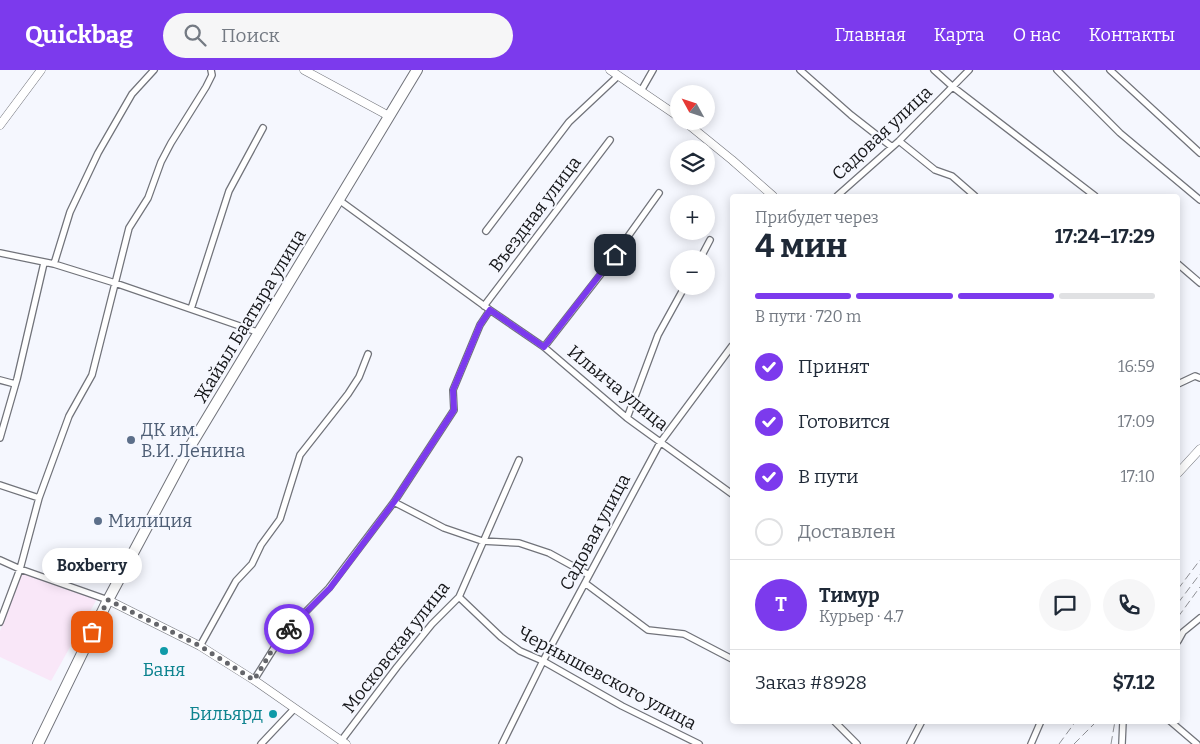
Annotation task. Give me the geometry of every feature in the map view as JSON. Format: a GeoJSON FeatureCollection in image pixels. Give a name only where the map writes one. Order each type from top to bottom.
{"type":"FeatureCollection","features":[{"type":"Feature","properties":{"kind":"highway","name":"Жайыл Баатыра улица"},"geometry":{"type":"LineString","coordinates":[[38,744],[108,600],[188,450],[417,70]]}},
{"type":"Feature","properties":{"kind":"street"},"geometry":{"type":"LineString","coordinates":[[0,125],[40,70]]}},
{"type":"Feature","properties":{"kind":"street"},"geometry":{"type":"LineString","coordinates":[[54,264],[70,212],[98,153],[132,94],[154,70]]}},
{"type":"Feature","properties":{"kind":"street"},"geometry":{"type":"LineString","coordinates":[[0,622],[20,569],[39,498],[69,416],[92,376],[129,228],[148,198],[161,162],[171,143],[206,87],[212,75],[211,70]]}},
{"type":"Feature","properties":{"kind":"street"},"geometry":{"type":"LineString","coordinates":[[304,70],[389,116]]}},
{"type":"Feature","properties":{"kind":"street"},"geometry":{"type":"LineString","coordinates":[[610,70],[670,111]]}},
{"type":"Feature","properties":{"kind":"street"},"geometry":{"type":"LineString","coordinates":[[641,91],[653,70]]}},
{"type":"Feature","properties":{"kind":"street"},"geometry":{"type":"LineString","coordinates":[[800,70],[851,115],[892,147]]}},
{"type":"Feature","properties":{"kind":"street"},"geometry":{"type":"LineString","coordinates":[[934,70],[953,87],[1092,194]]}},
{"type":"Feature","properties":{"kind":"street","name":"Садовая улица"},"geometry":{"type":"LineString","coordinates":[[839,194],[899,141],[969,70]]}},
{"type":"Feature","properties":{"kind":"street"},"geometry":{"type":"LineString","coordinates":[[1057,70],[1120,133],[1200,200]]}},
{"type":"Feature","properties":{"kind":"street"},"geometry":{"type":"LineString","coordinates":[[1110,70],[1200,152]]}},
{"type":"Feature","properties":{"kind":"street"},"geometry":{"type":"LineString","coordinates":[[486,231],[569,122],[618,76]]}},
{"type":"Feature","properties":{"kind":"street"},"geometry":{"type":"LineString","coordinates":[[191,309],[229,191],[263,128]]}},
{"type":"Feature","properties":{"kind":"street"},"geometry":{"type":"LineString","coordinates":[[695,130],[771,194]]}},
{"type":"Feature","properties":{"kind":"street","name":"Въездная улица"},"geometry":{"type":"LineString","coordinates":[[484,306],[610,140]]}},
{"type":"Feature","properties":{"kind":"street"},"geometry":{"type":"LineString","coordinates":[[899,141],[935,170],[952,176],[972,194]]}},
{"type":"Feature","properties":{"kind":"street"},"geometry":{"type":"LineString","coordinates":[[544,347],[604,270],[659,193]]}},
{"type":"Feature","properties":{"kind":"street","name":"Ильича улица"},"geometry":{"type":"LineString","coordinates":[[339,200],[484,306],[544,347],[627,418],[730,493]]}},
{"type":"Feature","properties":{"kind":"street"},"geometry":{"type":"LineString","coordinates":[[705,250],[710,240]]}},
{"type":"Feature","properties":{"kind":"street"},"geometry":{"type":"LineString","coordinates":[[0,253],[54,264],[260,333]]}},
{"type":"Feature","properties":{"kind":"street"},"geometry":{"type":"LineString","coordinates":[[0,438],[44,263]]}},
{"type":"Feature","properties":{"kind":"street"},"geometry":{"type":"LineString","coordinates":[[1180,266],[1200,283]]}},
{"type":"Feature","properties":{"kind":"street"},"geometry":{"type":"LineString","coordinates":[[627,418],[658,335],[680,295]]}},
{"type":"Feature","properties":{"kind":"street"},"geometry":{"type":"LineString","coordinates":[[254,680],[280,637],[330,588],[394,502],[454,410],[453,390],[480,325],[490,310]]}},
{"type":"Feature","properties":{"kind":"street","name":"Садовая улица"},"geometry":{"type":"LineString","coordinates":[[502,744],[542,661],[660,443],[730,349]]}},
{"type":"Feature","properties":{"kind":"street"},"geometry":{"type":"LineString","coordinates":[[200,646],[236,581],[252,564],[261,545],[280,519],[300,455],[348,394],[359,377],[368,354]]}},
{"type":"Feature","properties":{"kind":"street"},"geometry":{"type":"LineString","coordinates":[[1180,383],[1194,376],[1200,378]]}},
{"type":"Feature","properties":{"kind":"street"},"geometry":{"type":"LineString","coordinates":[[0,380],[15,384]]}},
{"type":"Feature","properties":{"kind":"street"},"geometry":{"type":"LineString","coordinates":[[1180,471],[1200,449]]}},
{"type":"Feature","properties":{"kind":"street","name":"Московская улица"},"geometry":{"type":"LineString","coordinates":[[344,742],[379,690],[432,624],[459,597],[519,460]]}},
{"type":"Feature","properties":{"kind":"street"},"geometry":{"type":"LineString","coordinates":[[0,485],[39,498]]}},
{"type":"Feature","properties":{"kind":"street"},"geometry":{"type":"LineString","coordinates":[[394,502],[444,528],[482,542],[519,543],[541,550],[564,560],[589,575]]}},
{"type":"Feature","properties":{"kind":"street"},"geometry":{"type":"LineString","coordinates":[[0,560],[108,600],[200,646],[254,680],[344,742]]}},
{"type":"Feature","properties":{"kind":"street"},"geometry":{"type":"LineString","coordinates":[[585,583],[648,630],[684,634],[730,658]]}},
{"type":"Feature","properties":{"kind":"street","name":"Чернышевского улица"},"geometry":{"type":"LineString","coordinates":[[459,597],[501,638],[520,651],[542,661],[622,706],[698,744]]}},
{"type":"Feature","properties":{"kind":"street"},"geometry":{"type":"LineString","coordinates":[[1180,638],[1200,618]]}},
{"type":"Feature","properties":{"kind":"street"},"geometry":{"type":"LineString","coordinates":[[261,744],[294,709]]}},
{"type":"Feature","properties":{"kind":"street"},"geometry":{"type":"LineString","coordinates":[[837,724],[857,744]]}},
{"type":"Feature","properties":{"kind":"street"},"geometry":{"type":"LineString","coordinates":[[910,744],[920,724]]}},
{"type":"Feature","properties":{"kind":"street"},"geometry":{"type":"LineString","coordinates":[[1031,744],[1040,724]]}},
{"type":"Feature","properties":{"kind":"street"},"geometry":{"type":"LineString","coordinates":[[1122,744],[1123,724]]}},
{"type":"Feature","properties":{"kind":"street"},"geometry":{"type":"LineString","coordinates":[[1174,724],[1197,744]]}},
{"type":"Feature","properties":{"kind":"shaded area"},"geometry":{"type":"Polygon","coordinates":[[[22,572],[97,599],[51,681],[0,657],[0,631],[22,572]]]}},
{"type":"Feature","properties":{"kind":"railway"},"geometry":{"type":"LineString","coordinates":[[1180,586],[1200,560]]}},
{"type":"Feature","properties":{"kind":"railway"},"geometry":{"type":"LineString","coordinates":[[1180,600],[1200,574]]}},
{"type":"Feature","properties":{"kind":"railway"},"geometry":{"type":"LineString","coordinates":[[1180,614],[1200,587]]}},
{"type":"Feature","properties":{"kind":"railway"},"geometry":{"type":"LineString","coordinates":[[1059,744],[1074,724]]}},
{"type":"Feature","properties":{"kind":"railway"},"geometry":{"type":"LineString","coordinates":[[1074,744],[1094,724]]}},
{"type":"Feature","properties":{"kind":"railway"},"geometry":{"type":"LineString","coordinates":[[1111,744],[1114,724]]}},
{"type":"Feature","properties":{"kind":"way so far"},"geometry":{"type":"LineString","coordinates":[[92,632],[108,600],[200,646],[254,680],[280,637],[289,629]]}},
{"type":"Feature","properties":{"kind":"place","name":"ДК им. В.И. Ленина"},"geometry":{"type":"Point","coordinates":[131,440]}},
{"type":"Feature","properties":{"kind":"place","name":"Милиция"},"geometry":{"type":"Point","coordinates":[98,521]}},
{"type":"Feature","properties":{"kind":"place","name":"Boxberry"},"geometry":{"type":"Point","coordinates":[92,632]}},
{"type":"Feature","properties":{"kind":"place","name":"Баня"},"geometry":{"type":"Point","coordinates":[164,651]}},
{"type":"Feature","properties":{"kind":"place","name":"Бильярд"},"geometry":{"type":"Point","coordinates":[273,714]}},
{"type":"Feature","properties":{"kind":"route"},"geometry":{"type":"LineString","coordinates":[[289,629],[330,588],[394,502],[454,410],[453,390],[480,325],[490,310],[544,347],[615,255]]}}]}
